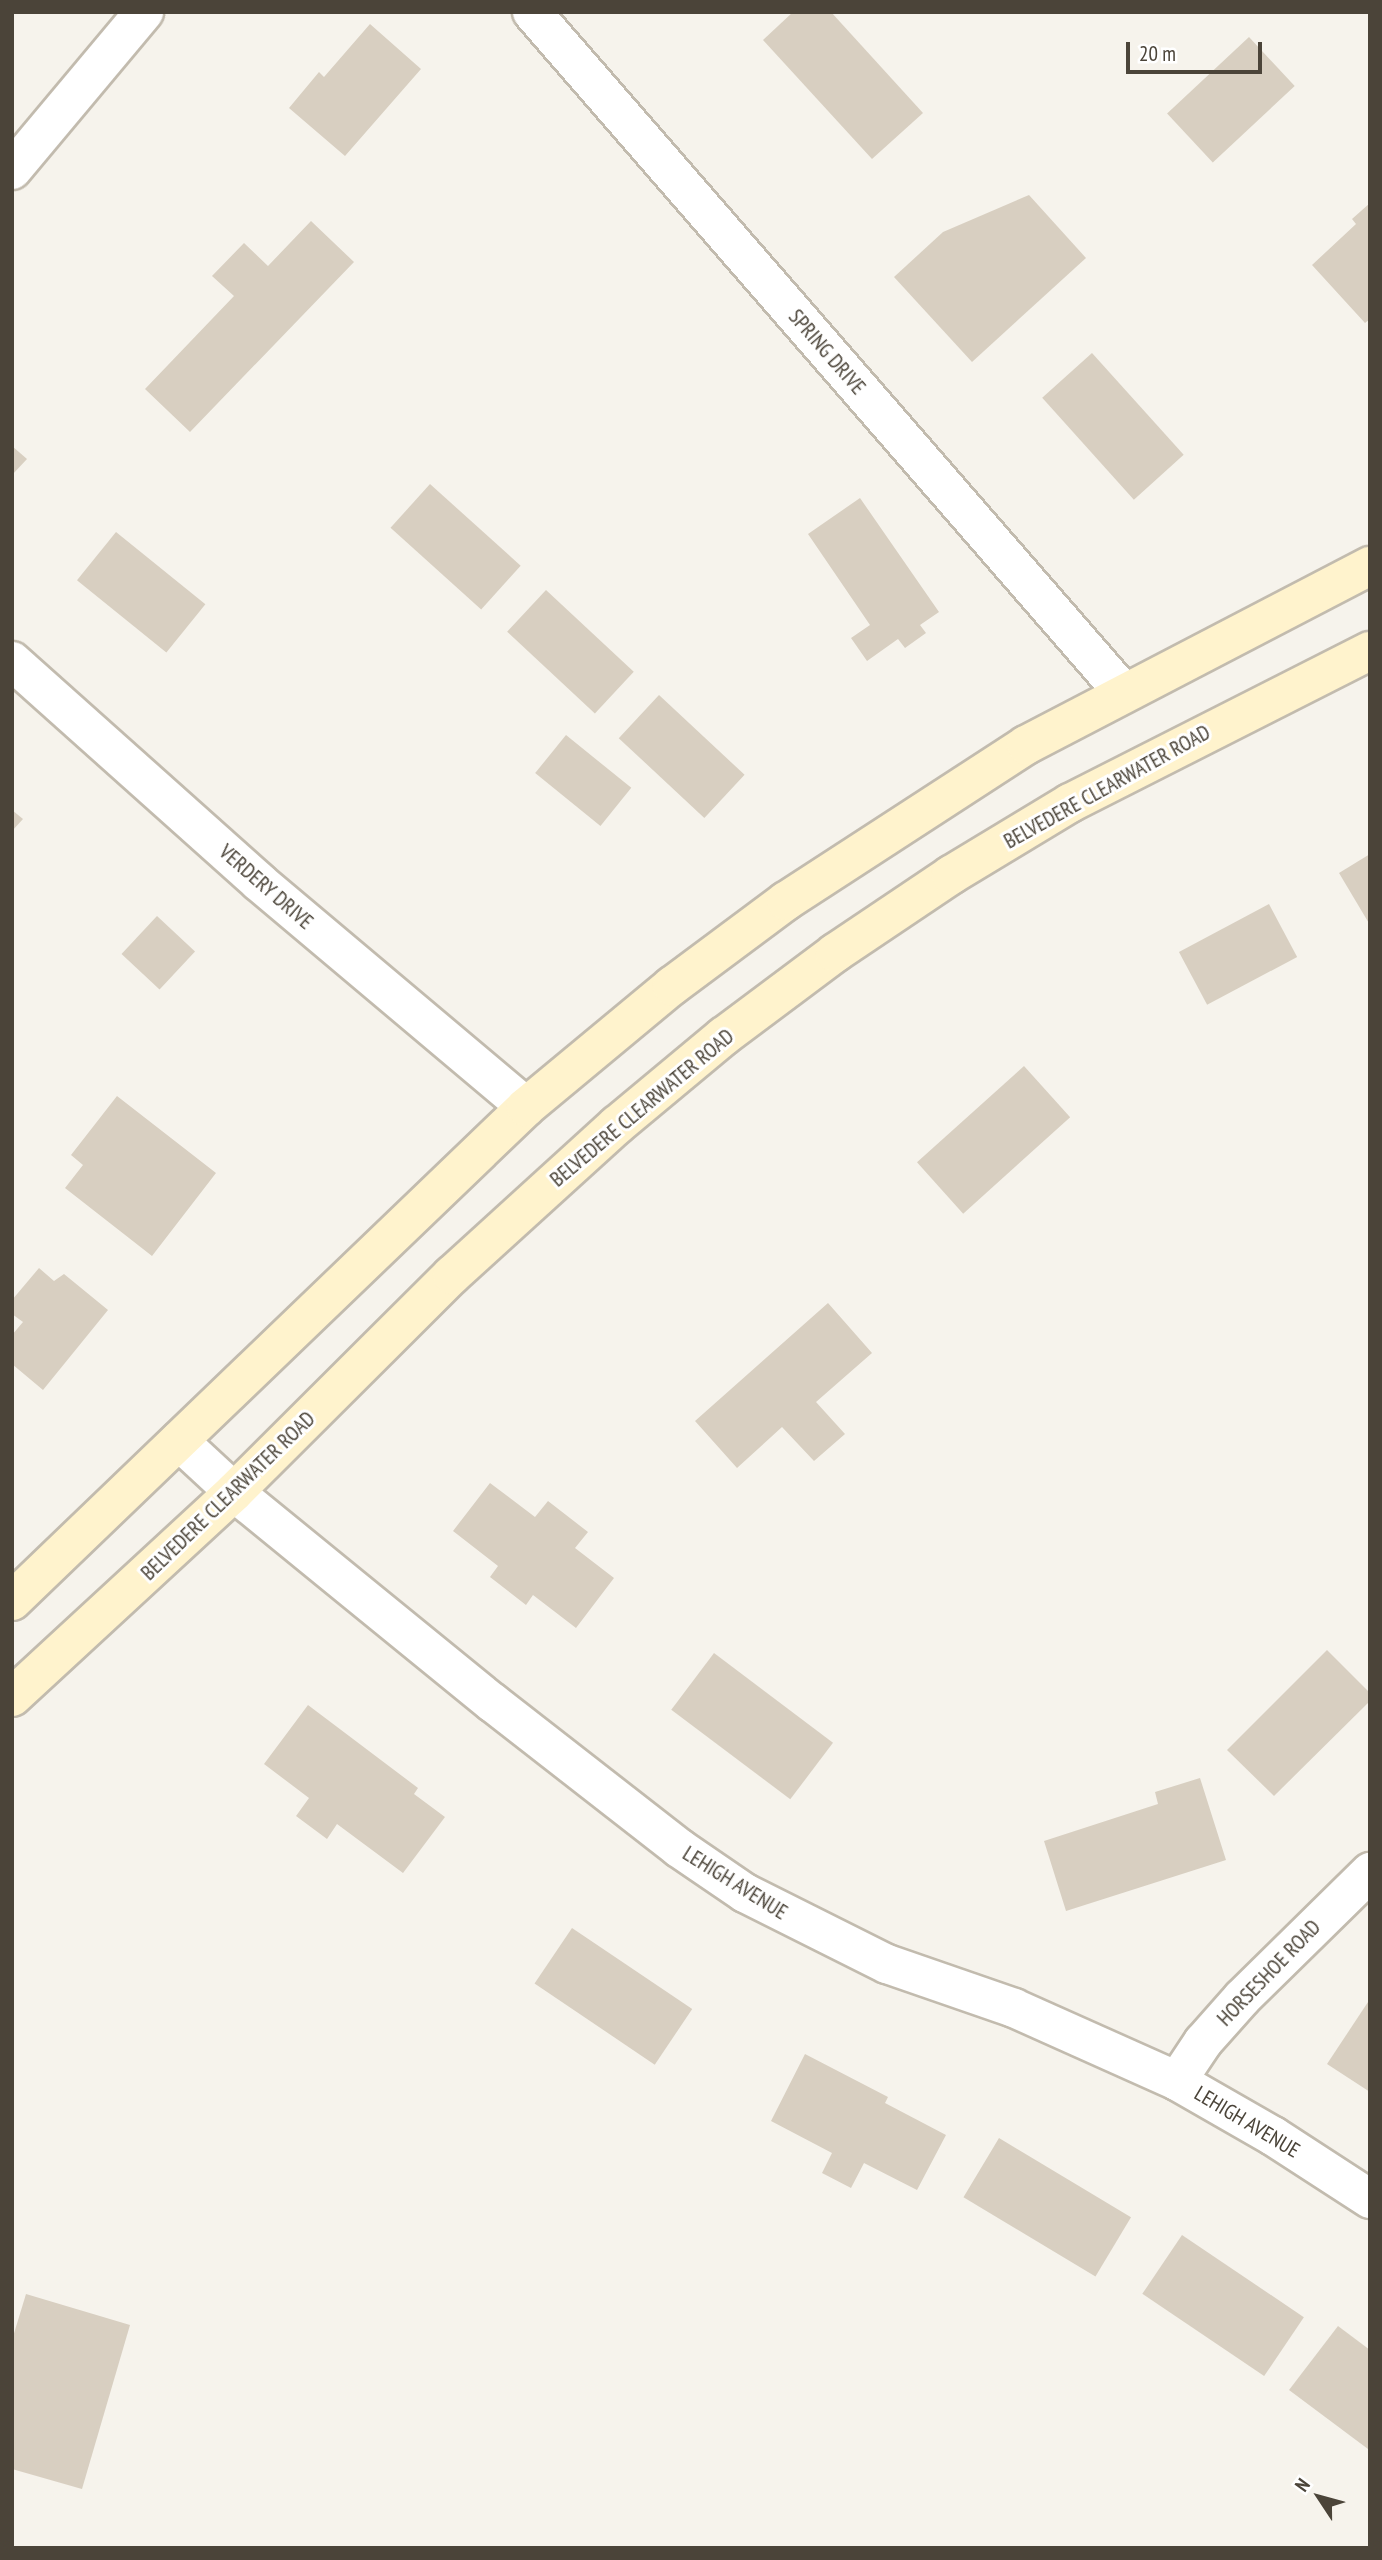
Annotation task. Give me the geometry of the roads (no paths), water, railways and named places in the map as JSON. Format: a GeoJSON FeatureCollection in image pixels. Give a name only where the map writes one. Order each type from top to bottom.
{"type":"FeatureCollection","features":[{"type":"Feature","properties":{"kind":"main road"},"geometry":{"type":"LineString","coordinates":[[12,1601],[526,1107],[672,986],[786,901],[1026,745],[1123,692],[1370,566]]}},
{"type":"Feature","properties":{"kind":"main road","name":"BELVEDERE CLEARWATER ROAD"},"geometry":{"type":"LineString","coordinates":[[12,1697],[234,1492],[452,1275],[617,1125],[835,953],[951,875],[1070,803],[1370,651]]}},
{"type":"Feature","properties":{"kind":"street"},"geometry":{"type":"LineString","coordinates":[[12,170],[144,12]]}},
{"type":"Feature","properties":{"kind":"street","name":"SPRING DRIVE"},"geometry":{"type":"LineString","coordinates":[[532,12],[1123,692]]}},
{"type":"Feature","properties":{"kind":"street","name":"VERDERY DRIVE"},"geometry":{"type":"LineString","coordinates":[[12,661],[259,882],[526,1107]]}},
{"type":"Feature","properties":{"kind":"street","name":"LEHIGH AVENUE"},"geometry":{"type":"LineString","coordinates":[[179,1441],[234,1492],[493,1703],[679,1848],[746,1893],[887,1964],[1014,2008],[1177,2081],[1273,2136],[1370,2199]]}},
{"type":"Feature","properties":{"kind":"street","name":"HORSESHOE ROAD"},"geometry":{"type":"LineString","coordinates":[[1177,2081],[1203,2042],[1242,1998],[1370,1872]]}}]}
